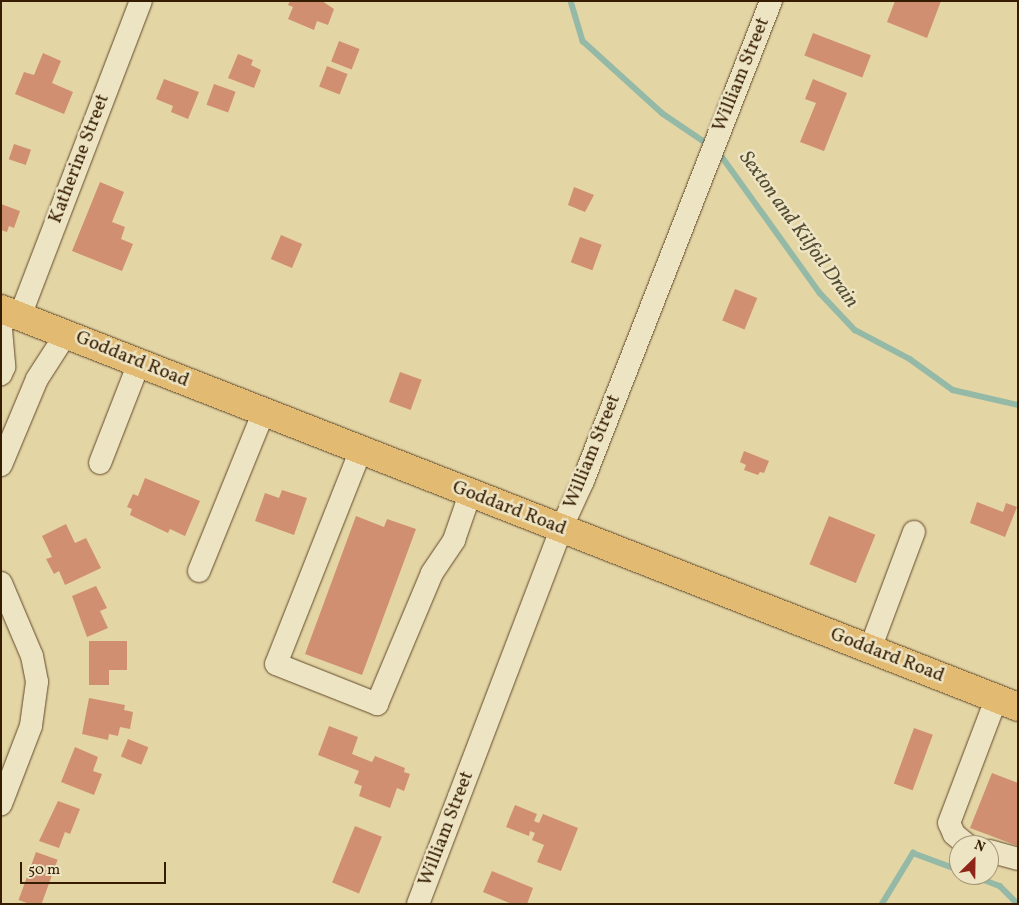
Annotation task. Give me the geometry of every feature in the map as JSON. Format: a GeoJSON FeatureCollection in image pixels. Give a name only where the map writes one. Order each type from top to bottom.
{"type":"FeatureCollection","features":[{"type":"Feature","properties":{"kind":"main road","name":"Goddard Road"},"geometry":{"type":"LineString","coordinates":[[7,318],[66,334],[263,414],[1007,703]]}},
{"type":"Feature","properties":{"kind":"street","name":"Katherine Street"},"geometry":{"type":"LineString","coordinates":[[1,374],[4,366],[7,318],[141,1]]}},
{"type":"Feature","properties":{"kind":"street","name":"William Street"},"geometry":{"type":"LineString","coordinates":[[418,904],[561,529],[596,450],[771,1]]}},
{"type":"Feature","properties":{"kind":"street"},"geometry":{"type":"LineString","coordinates":[[1,465],[37,380],[66,334]]}},
{"type":"Feature","properties":{"kind":"street"},"geometry":{"type":"LineString","coordinates":[[100,463],[139,363]]}},
{"type":"Feature","properties":{"kind":"street"},"geometry":{"type":"LineString","coordinates":[[199,571],[263,414]]}},
{"type":"Feature","properties":{"kind":"street"},"geometry":{"type":"LineString","coordinates":[[360,452],[276,664],[377,704],[432,573],[454,540],[470,494]]}},
{"type":"Feature","properties":{"kind":"street"},"geometry":{"type":"LineString","coordinates":[[870,649],[914,532]]}},
{"type":"Feature","properties":{"kind":"street"},"geometry":{"type":"LineString","coordinates":[[1,583],[32,656],[37,682],[31,726],[1,804]]}},
{"type":"Feature","properties":{"kind":"street"},"geometry":{"type":"LineString","coordinates":[[955,835],[949,823],[1007,703]]}},
{"type":"Feature","properties":{"kind":"street"},"geometry":{"type":"LineString","coordinates":[[999,854],[1018,859]]}},
{"type":"Feature","properties":{"kind":"building"},"geometry":{"type":"Polygon","coordinates":[[[290,1],[322,1],[334,9],[328,25],[317,21],[314,30],[288,19],[293,7],[288,5],[290,1]]]}},
{"type":"Feature","properties":{"kind":"building"},"geometry":{"type":"Polygon","coordinates":[[[895,1],[941,1],[927,38],[887,22],[895,1]]]}},
{"type":"Feature","properties":{"kind":"building"},"geometry":{"type":"Polygon","coordinates":[[[813,33],[871,55],[862,78],[804,55],[813,33]]]}},
{"type":"Feature","properties":{"kind":"building"},"geometry":{"type":"Polygon","coordinates":[[[339,41],[360,49],[352,69],[331,62],[339,41]]]}},
{"type":"Feature","properties":{"kind":"building"},"geometry":{"type":"Polygon","coordinates":[[[43,53],[61,61],[52,83],[73,92],[64,114],[15,94],[24,72],[34,75],[43,53]]]}},
{"type":"Feature","properties":{"kind":"building"},"geometry":{"type":"Polygon","coordinates":[[[238,54],[253,60],[251,65],[261,70],[254,88],[228,78],[238,54]]]}},
{"type":"Feature","properties":{"kind":"building"},"geometry":{"type":"Polygon","coordinates":[[[327,66],[348,74],[340,94],[319,87],[327,66]]]}},
{"type":"Feature","properties":{"kind":"building"},"geometry":{"type":"Polygon","coordinates":[[[164,79],[199,92],[188,119],[171,112],[173,106],[156,99],[164,79]]]}},
{"type":"Feature","properties":{"kind":"building"},"geometry":{"type":"Polygon","coordinates":[[[813,79],[847,93],[824,151],[800,142],[816,103],[805,99],[813,79]]]}},
{"type":"Feature","properties":{"kind":"building"},"geometry":{"type":"Polygon","coordinates":[[[214,84],[236,92],[228,113],[206,105],[214,84]]]}},
{"type":"Feature","properties":{"kind":"building"},"geometry":{"type":"Polygon","coordinates":[[[14,144],[31,150],[26,165],[9,159],[14,144]]]}},
{"type":"Feature","properties":{"kind":"building"},"geometry":{"type":"Polygon","coordinates":[[[100,182],[124,192],[112,222],[125,227],[121,239],[133,244],[122,271],[72,251],[100,182]]]}},
{"type":"Feature","properties":{"kind":"building"},"geometry":{"type":"Polygon","coordinates":[[[574,187],[594,195],[585,212],[568,205],[574,187]]]}},
{"type":"Feature","properties":{"kind":"building"},"geometry":{"type":"Polygon","coordinates":[[[1,204],[20,211],[14,228],[9,226],[7,232],[1,230],[1,204]]]}},
{"type":"Feature","properties":{"kind":"building"},"geometry":{"type":"Polygon","coordinates":[[[281,235],[302,244],[292,268],[271,259],[281,235]]]}},
{"type":"Feature","properties":{"kind":"building"},"geometry":{"type":"Polygon","coordinates":[[[580,237],[602,245],[592,270],[571,262],[580,237]]]}},
{"type":"Feature","properties":{"kind":"building"},"geometry":{"type":"Polygon","coordinates":[[[735,289],[757,298],[745,330],[722,321],[735,289]]]}},
{"type":"Feature","properties":{"kind":"building"},"geometry":{"type":"Polygon","coordinates":[[[400,372],[422,380],[411,410],[389,402],[400,372]]]}},
{"type":"Feature","properties":{"kind":"building"},"geometry":{"type":"Polygon","coordinates":[[[744,451],[769,461],[764,473],[760,472],[758,475],[744,470],[746,465],[740,462],[744,451]]]}},
{"type":"Feature","properties":{"kind":"building"},"geometry":{"type":"Polygon","coordinates":[[[145,478],[200,501],[185,536],[170,529],[168,533],[130,515],[132,509],[127,507],[133,494],[138,496],[145,478]]]}},
{"type":"Feature","properties":{"kind":"building"},"geometry":{"type":"Polygon","coordinates":[[[282,490],[307,498],[294,535],[255,521],[265,493],[279,498],[282,490]]]}},
{"type":"Feature","properties":{"kind":"building"},"geometry":{"type":"Polygon","coordinates":[[[977,502],[1003,512],[1006,503],[1017,507],[1005,537],[970,523],[977,502]]]}},
{"type":"Feature","properties":{"kind":"building"},"geometry":{"type":"Polygon","coordinates":[[[356,516],[384,527],[387,519],[416,529],[362,675],[305,654],[356,516]]]}},
{"type":"Feature","properties":{"kind":"building"},"geometry":{"type":"Polygon","coordinates":[[[829,516],[875,535],[856,583],[810,564],[829,516]]]}},
{"type":"Feature","properties":{"kind":"building"},"geometry":{"type":"Polygon","coordinates":[[[66,524],[75,543],[86,538],[101,568],[65,585],[59,571],[54,574],[46,559],[52,557],[42,536],[66,524]]]}},
{"type":"Feature","properties":{"kind":"building"},"geometry":{"type":"Polygon","coordinates":[[[96,586],[107,608],[100,611],[108,628],[87,637],[72,596],[96,586]]]}},
{"type":"Feature","properties":{"kind":"building"},"geometry":{"type":"Polygon","coordinates":[[[89,641],[127,641],[127,670],[109,670],[109,685],[89,685],[89,641]]]}},
{"type":"Feature","properties":{"kind":"building"},"geometry":{"type":"Polygon","coordinates":[[[89,698],[125,705],[124,710],[133,712],[130,729],[120,727],[118,736],[109,734],[108,740],[82,734],[89,698]]]}},
{"type":"Feature","properties":{"kind":"building"},"geometry":{"type":"Polygon","coordinates":[[[329,726],[358,737],[352,754],[372,762],[375,756],[405,768],[404,772],[410,774],[404,791],[397,788],[390,808],[359,796],[362,786],[354,783],[359,771],[318,755],[329,726]]]}},
{"type":"Feature","properties":{"kind":"building"},"geometry":{"type":"Polygon","coordinates":[[[914,728],[933,735],[913,790],[894,783],[914,728]]]}},
{"type":"Feature","properties":{"kind":"building"},"geometry":{"type":"Polygon","coordinates":[[[128,739],[148,747],[141,765],[121,757],[128,739]]]}},
{"type":"Feature","properties":{"kind":"building"},"geometry":{"type":"Polygon","coordinates":[[[75,747],[98,757],[93,771],[102,774],[94,795],[61,782],[75,747]]]}},
{"type":"Feature","properties":{"kind":"building"},"geometry":{"type":"Polygon","coordinates":[[[992,773],[1018,783],[1018,846],[999,839],[999,835],[989,835],[970,828],[992,773]]]}},
{"type":"Feature","properties":{"kind":"building"},"geometry":{"type":"Polygon","coordinates":[[[58,801],[80,809],[70,834],[65,832],[59,848],[39,841],[58,801]]]}},
{"type":"Feature","properties":{"kind":"building"},"geometry":{"type":"Polygon","coordinates":[[[515,805],[537,814],[534,821],[539,823],[543,814],[578,828],[561,871],[537,862],[544,845],[532,840],[535,833],[530,831],[529,836],[506,827],[515,805]]]}},
{"type":"Feature","properties":{"kind":"building"},"geometry":{"type":"Polygon","coordinates":[[[355,826],[382,837],[359,893],[332,883],[355,826]]]}},
{"type":"Feature","properties":{"kind":"building"},"geometry":{"type":"Polygon","coordinates":[[[36,852],[58,860],[42,904],[30,904],[19,900],[36,852]]]}},
{"type":"Feature","properties":{"kind":"building"},"geometry":{"type":"Polygon","coordinates":[[[492,871],[533,888],[527,904],[512,904],[483,892],[492,871]]]}},
{"type":"Feature","properties":{"kind":"waterway","name":"Sexton and Kilfoil Drain"},"geometry":{"type":"LineString","coordinates":[[571,1],[583,41],[662,113],[709,145]]}},
{"type":"Feature","properties":{"kind":"waterway","name":"Sexton and Kilfoil Drain"},"geometry":{"type":"LineString","coordinates":[[718,151],[820,293],[855,330],[910,359],[953,390],[1018,405]]}},
{"type":"Feature","properties":{"kind":"waterway"},"geometry":{"type":"LineString","coordinates":[[882,904],[913,853],[949,866]]}},
{"type":"Feature","properties":{"kind":"waterway"},"geometry":{"type":"LineString","coordinates":[[997,885],[1016,902]]}}]}
